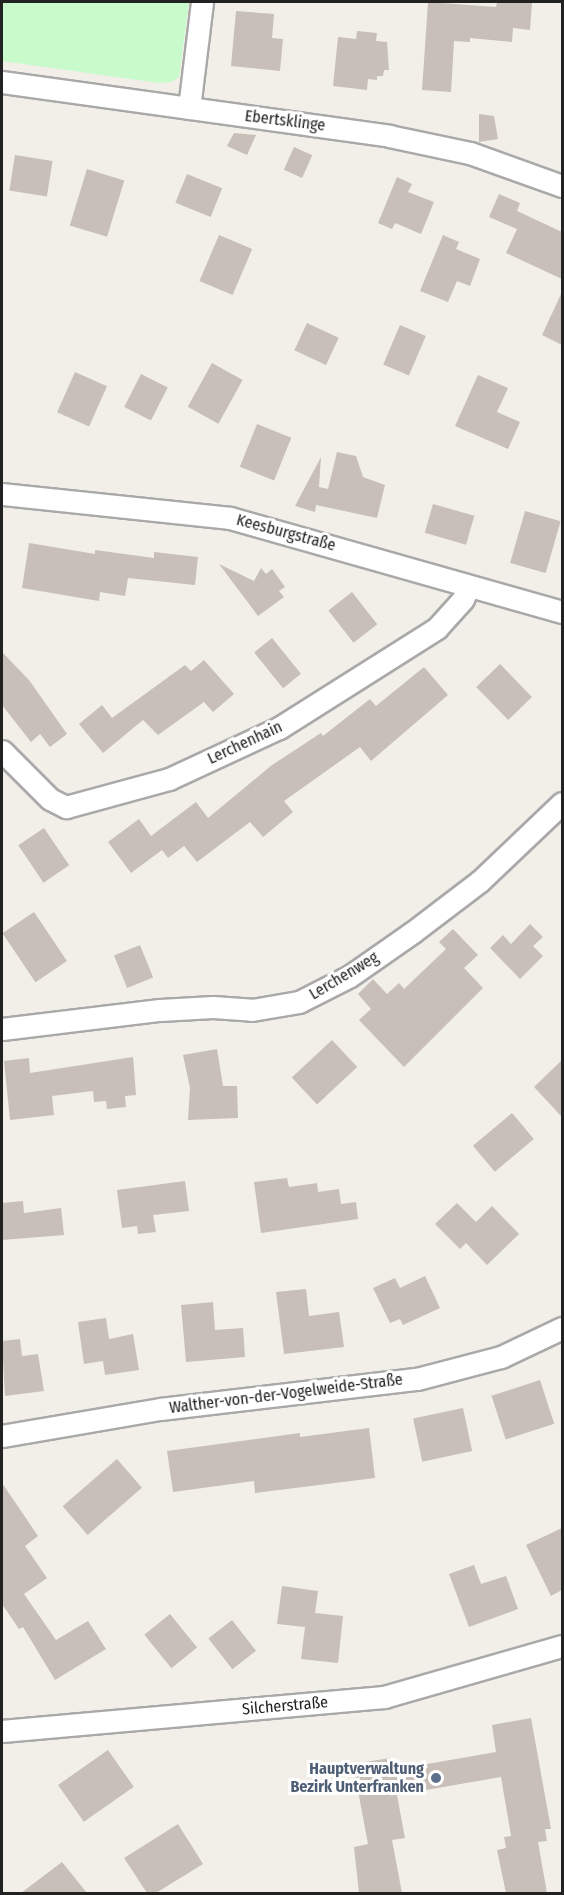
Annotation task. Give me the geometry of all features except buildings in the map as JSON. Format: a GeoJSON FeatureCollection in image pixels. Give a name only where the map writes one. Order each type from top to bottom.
{"type":"FeatureCollection","features":[{"type":"Feature","properties":{"kind":"street"},"geometry":{"type":"LineString","coordinates":[[189,108],[202,2]]}},
{"type":"Feature","properties":{"kind":"street","name":"Ebertsklinge"},"geometry":{"type":"LineString","coordinates":[[2,82],[320,125],[460,150],[562,186]]}},
{"type":"Feature","properties":{"kind":"street","name":"Keesburgstraße"},"geometry":{"type":"LineString","coordinates":[[2,494],[230,518],[562,612]]}},
{"type":"Feature","properties":{"kind":"street","name":"Lerchenhain"},"geometry":{"type":"LineString","coordinates":[[2,751],[50,799],[66,807],[169,779],[279,728],[436,628],[463,599],[468,586]]}},
{"type":"Feature","properties":{"kind":"street","name":"Lerchenweg"},"geometry":{"type":"LineString","coordinates":[[2,1029],[160,1010],[213,1007],[252,1010],[299,1002],[350,976],[413,932],[480,881],[562,802]]}},
{"type":"Feature","properties":{"kind":"street","name":"Walther-von-der-Vogelweide-Straße"},"geometry":{"type":"LineString","coordinates":[[2,1436],[160,1409],[417,1379],[501,1357],[562,1328]]}},
{"type":"Feature","properties":{"kind":"street","name":"Silcherstraße"},"geometry":{"type":"LineString","coordinates":[[2,1731],[384,1697],[562,1646]]}},
{"type":"Feature","properties":{"kind":"green space"},"geometry":{"type":"Polygon","coordinates":[[[2,2],[189,2],[179,77],[172,82],[159,83],[2,61],[2,2]]]}},
{"type":"Feature","properties":{"kind":"place","name":"Hauptverwaltung Bezirk Unterfranken"},"geometry":{"type":"Point","coordinates":[436,1778]}}]}
